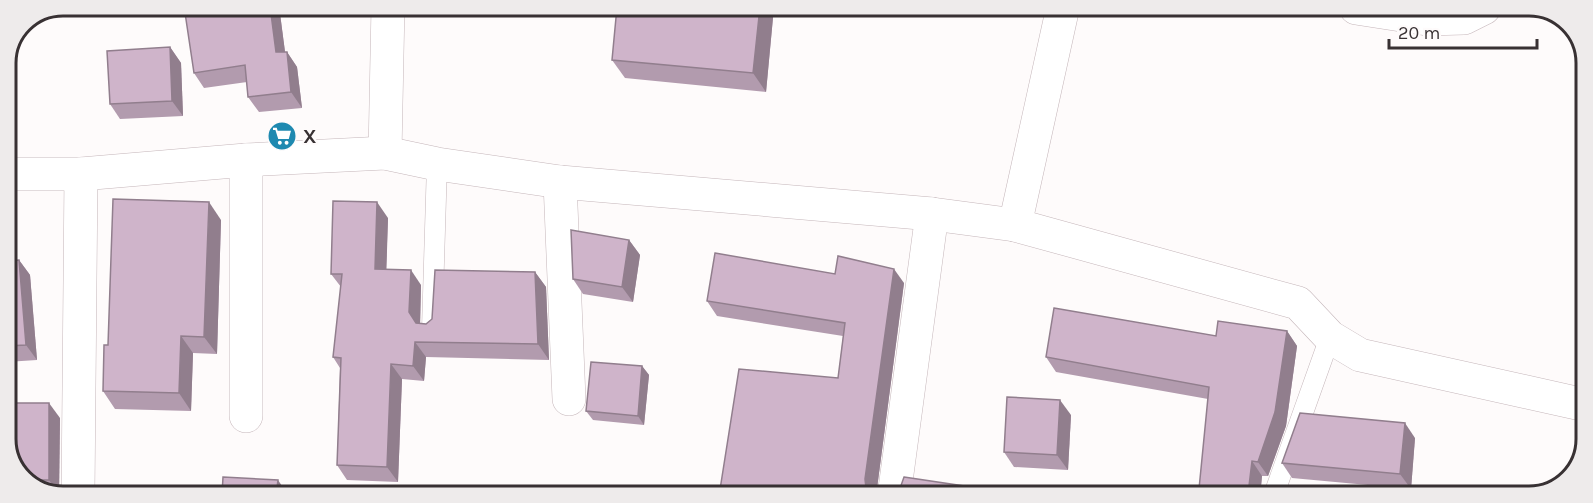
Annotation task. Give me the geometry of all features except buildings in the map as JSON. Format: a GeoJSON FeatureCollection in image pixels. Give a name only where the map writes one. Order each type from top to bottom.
{"type":"FeatureCollection","features":[{"type":"Feature","properties":{"kind":"street"},"geometry":{"type":"LineString","coordinates":[[385,153],[388,16]]}},
{"type":"Feature","properties":{"kind":"street"},"geometry":{"type":"LineString","coordinates":[[1015,225],[1061,16]]}},
{"type":"Feature","properties":{"kind":"street"},"geometry":{"type":"LineString","coordinates":[[1408,16],[1427,19],[1468,16]]}},
{"type":"Feature","properties":{"kind":"street"},"geometry":{"type":"LineString","coordinates":[[16,174],[81,174],[246,160],[385,153],[436,164],[560,182],[932,214],[1015,225],[1298,303],[1330,337],[1360,356],[1576,403]]}},
{"type":"Feature","properties":{"kind":"street"},"geometry":{"type":"LineString","coordinates":[[246,160],[246,416]]}},
{"type":"Feature","properties":{"kind":"street"},"geometry":{"type":"LineString","coordinates":[[78,486],[81,174]]}},
{"type":"Feature","properties":{"kind":"street"},"geometry":{"type":"LineString","coordinates":[[560,182],[569,399]]}},
{"type":"Feature","properties":{"kind":"street"},"geometry":{"type":"LineString","coordinates":[[895,486],[932,214]]}},
{"type":"Feature","properties":{"kind":"lane"},"geometry":{"type":"LineString","coordinates":[[432,328],[436,164]]}},
{"type":"Feature","properties":{"kind":"lane"},"geometry":{"type":"LineString","coordinates":[[1277,486],[1330,337]]}},
{"type":"Feature","properties":{"kind":"place","name":"X"},"geometry":{"type":"Point","coordinates":[282,136]}}]}
